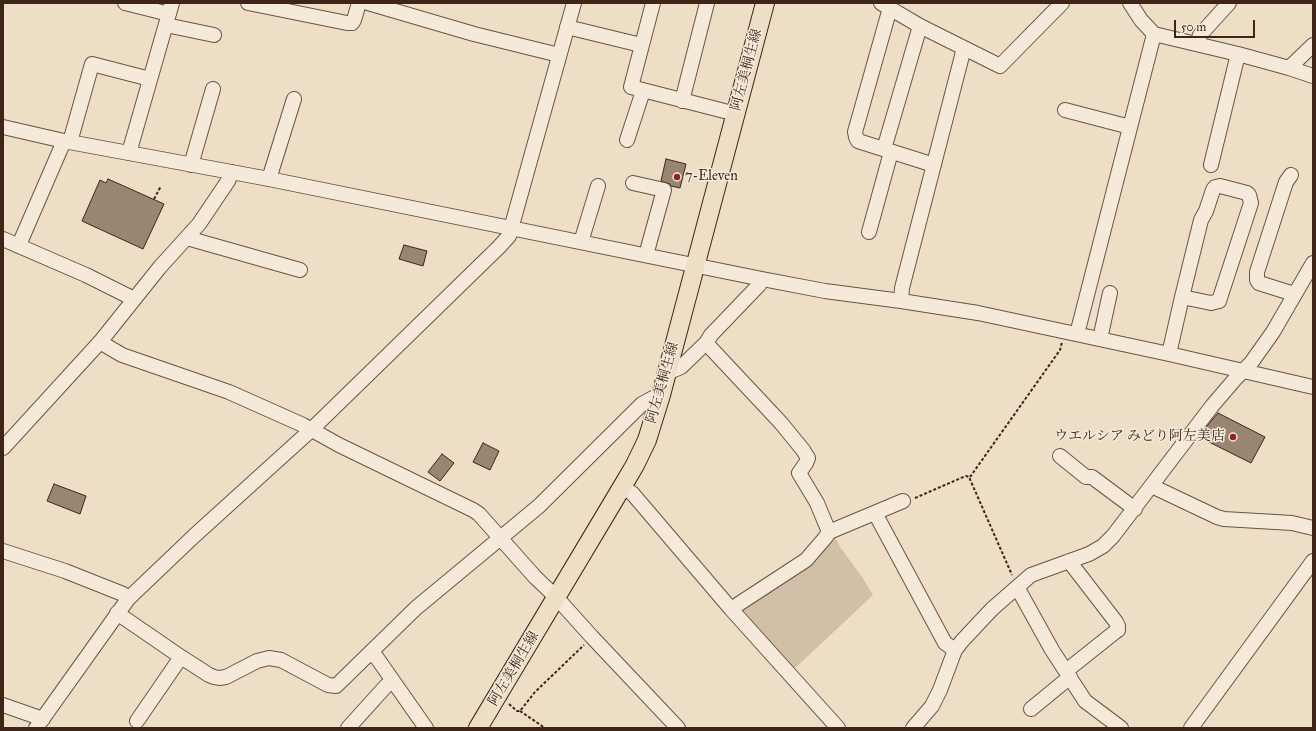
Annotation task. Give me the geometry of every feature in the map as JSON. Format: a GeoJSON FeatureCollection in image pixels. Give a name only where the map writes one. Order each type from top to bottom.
{"type":"FeatureCollection","features":[{"type":"Feature","properties":{"kind":"main road","name":"阿左美桐生線"},"geometry":{"type":"LineString","coordinates":[[478,728],[635,465],[647,440],[668,370],[765,3]]}},
{"type":"Feature","properties":{"kind":"street"},"geometry":{"type":"LineString","coordinates":[[125,3],[169,14],[214,35]]}},
{"type":"Feature","properties":{"kind":"street"},"geometry":{"type":"LineString","coordinates":[[248,3],[346,23],[352,23],[360,3]]}},
{"type":"Feature","properties":{"kind":"street"},"geometry":{"type":"LineString","coordinates":[[3,705],[39,723],[128,599],[222,509],[311,430],[509,236],[574,3]]}},
{"type":"Feature","properties":{"kind":"street"},"geometry":{"type":"LineString","coordinates":[[652,3],[631,88],[736,114]]}},
{"type":"Feature","properties":{"kind":"street"},"geometry":{"type":"LineString","coordinates":[[682,101],[707,3]]}},
{"type":"Feature","properties":{"kind":"street"},"geometry":{"type":"LineString","coordinates":[[934,165],[858,141],[855,132],[885,5],[920,26],[1000,66],[1062,3]]}},
{"type":"Feature","properties":{"kind":"street"},"geometry":{"type":"LineString","coordinates":[[1130,3],[1141,20],[1154,34],[1238,54],[1313,76]]}},
{"type":"Feature","properties":{"kind":"street"},"geometry":{"type":"LineString","coordinates":[[1197,44],[1200,35],[1229,3]]}},
{"type":"Feature","properties":{"kind":"street"},"geometry":{"type":"LineString","coordinates":[[374,4],[474,34],[559,55]]}},
{"type":"Feature","properties":{"kind":"street"},"geometry":{"type":"LineString","coordinates":[[129,153],[169,14]]}},
{"type":"Feature","properties":{"kind":"street"},"geometry":{"type":"LineString","coordinates":[[869,232],[920,26]]}},
{"type":"Feature","properties":{"kind":"street"},"geometry":{"type":"LineString","coordinates":[[567,27],[641,45]]}},
{"type":"Feature","properties":{"kind":"street"},"geometry":{"type":"LineString","coordinates":[[1071,333],[1080,326],[1154,34]]}},
{"type":"Feature","properties":{"kind":"street"},"geometry":{"type":"LineString","coordinates":[[1289,68],[1313,46]]}},
{"type":"Feature","properties":{"kind":"street"},"geometry":{"type":"LineString","coordinates":[[901,301],[902,288],[964,48]]}},
{"type":"Feature","properties":{"kind":"street"},"geometry":{"type":"LineString","coordinates":[[1211,165],[1238,54]]}},
{"type":"Feature","properties":{"kind":"street"},"geometry":{"type":"LineString","coordinates":[[19,245],[67,141],[92,64],[150,79]]}},
{"type":"Feature","properties":{"kind":"street"},"geometry":{"type":"LineString","coordinates":[[191,165],[213,89]]}},
{"type":"Feature","properties":{"kind":"street"},"geometry":{"type":"LineString","coordinates":[[627,140],[643,91]]}},
{"type":"Feature","properties":{"kind":"street"},"geometry":{"type":"LineString","coordinates":[[269,179],[294,99]]}},
{"type":"Feature","properties":{"kind":"street"},"geometry":{"type":"LineString","coordinates":[[1065,110],[1130,127]]}},
{"type":"Feature","properties":{"kind":"street"},"geometry":{"type":"LineString","coordinates":[[3,128],[269,179],[762,279],[978,313],[1313,387]]}},
{"type":"Feature","properties":{"kind":"street"},"geometry":{"type":"LineString","coordinates":[[3,448],[100,342],[160,268],[200,224],[228,181],[232,172]]}},
{"type":"Feature","properties":{"kind":"street"},"geometry":{"type":"LineString","coordinates":[[1292,175],[1286,182],[1257,272],[1257,280],[1259,283],[1294,294]]}},
{"type":"Feature","properties":{"kind":"street"},"geometry":{"type":"LineString","coordinates":[[633,183],[664,190],[646,255]]}},
{"type":"Feature","properties":{"kind":"street"},"geometry":{"type":"LineString","coordinates":[[581,242],[598,186]]}},
{"type":"Feature","properties":{"kind":"street"},"geometry":{"type":"LineString","coordinates":[[1169,354],[1182,296],[1201,220],[1206,211],[1213,190],[1215,187],[1220,186],[1246,193],[1249,195],[1251,203],[1219,301],[1212,303],[1182,296]]}},
{"type":"Feature","properties":{"kind":"street"},"geometry":{"type":"LineString","coordinates":[[187,238],[300,270]]}},
{"type":"Feature","properties":{"kind":"street"},"geometry":{"type":"LineString","coordinates":[[3,239],[86,275],[134,299]]}},
{"type":"Feature","properties":{"kind":"street"},"geometry":{"type":"LineString","coordinates":[[913,728],[932,706],[940,690],[955,650],[992,609],[1031,575],[1089,554],[1103,546],[1113,536],[1212,406],[1251,363],[1273,332],[1313,263]]}},
{"type":"Feature","properties":{"kind":"street"},"geometry":{"type":"LineString","coordinates":[[668,370],[674,370],[681,367],[706,343],[759,285],[762,279]]}},
{"type":"Feature","properties":{"kind":"street"},"geometry":{"type":"LineString","coordinates":[[1100,339],[1110,293]]}},
{"type":"Feature","properties":{"kind":"street"},"geometry":{"type":"LineString","coordinates":[[100,342],[122,355],[229,392],[303,425],[339,445],[466,506],[479,514],[535,577],[556,597],[678,728]]}},
{"type":"Feature","properties":{"kind":"street"},"geometry":{"type":"LineString","coordinates":[[706,343],[781,423],[803,450],[808,458],[799,473],[813,496],[829,532]]}},
{"type":"Feature","properties":{"kind":"street"},"geometry":{"type":"LineString","coordinates":[[117,613],[209,675],[219,678],[226,677],[263,659],[275,658],[328,685],[336,686],[416,608],[539,506],[642,404],[661,395]]}},
{"type":"Feature","properties":{"kind":"street"},"geometry":{"type":"LineString","coordinates":[[1060,456],[1086,477],[1092,477],[1135,509]]}},
{"type":"Feature","properties":{"kind":"street"},"geometry":{"type":"LineString","coordinates":[[1152,485],[1217,517],[1292,523],[1313,528]]}},
{"type":"Feature","properties":{"kind":"street"},"geometry":{"type":"LineString","coordinates":[[622,487],[632,493],[732,609],[838,728]]}},
{"type":"Feature","properties":{"kind":"street"},"geometry":{"type":"LineString","coordinates":[[732,609],[806,560],[829,532],[903,501]]}},
{"type":"Feature","properties":{"kind":"street"},"geometry":{"type":"LineString","coordinates":[[875,512],[945,643],[955,650]]}},
{"type":"Feature","properties":{"kind":"street"},"geometry":{"type":"LineString","coordinates":[[3,551],[65,571],[122,594],[128,599]]}},
{"type":"Feature","properties":{"kind":"street"},"geometry":{"type":"LineString","coordinates":[[1031,709],[1118,630],[1116,622],[1069,561]]}},
{"type":"Feature","properties":{"kind":"street"},"geometry":{"type":"LineString","coordinates":[[1190,728],[1313,561]]}},
{"type":"Feature","properties":{"kind":"street"},"geometry":{"type":"LineString","coordinates":[[1017,587],[1052,650],[1086,701],[1121,728]]}},
{"type":"Feature","properties":{"kind":"street"},"geometry":{"type":"LineString","coordinates":[[371,653],[377,658],[426,728]]}},
{"type":"Feature","properties":{"kind":"street"},"geometry":{"type":"LineString","coordinates":[[137,721],[181,657]]}},
{"type":"Feature","properties":{"kind":"street"},"geometry":{"type":"LineString","coordinates":[[348,728],[386,686],[393,681]]}},
{"type":"Feature","properties":{"kind":"path"},"geometry":{"type":"LineString","coordinates":[[154,199],[161,186]]}},
{"type":"Feature","properties":{"kind":"path"},"geometry":{"type":"LineString","coordinates":[[970,477],[1071,333]]}},
{"type":"Feature","properties":{"kind":"path"},"geometry":{"type":"LineString","coordinates":[[903,501],[908,501],[966,476],[970,477]]}},
{"type":"Feature","properties":{"kind":"path"},"geometry":{"type":"LineString","coordinates":[[970,477],[1017,587]]}},
{"type":"Feature","properties":{"kind":"path"},"geometry":{"type":"LineString","coordinates":[[520,711],[535,692],[592,637]]}},
{"type":"Feature","properties":{"kind":"path"},"geometry":{"type":"LineString","coordinates":[[497,696],[517,711],[520,711],[545,728]]}},
{"type":"Feature","properties":{"kind":"shaded area"},"geometry":{"type":"Polygon","coordinates":[[[834,534],[840,547],[873,595],[792,671],[741,613],[746,604],[834,534]]]}},
{"type":"Feature","properties":{"kind":"building"},"geometry":{"type":"Polygon","coordinates":[[[666,159],[686,164],[680,188],[671,186],[670,184],[661,181],[666,159]]]}},
{"type":"Feature","properties":{"kind":"building"},"geometry":{"type":"Polygon","coordinates":[[[108,179],[164,204],[143,249],[82,221],[100,180],[106,183],[108,179]]]}},
{"type":"Feature","properties":{"kind":"building"},"geometry":{"type":"Polygon","coordinates":[[[404,245],[427,251],[423,266],[399,259],[404,245]]]}},
{"type":"Feature","properties":{"kind":"building"},"geometry":{"type":"Polygon","coordinates":[[[1218,413],[1265,437],[1251,463],[1201,438],[1207,426],[1218,413]]]}},
{"type":"Feature","properties":{"kind":"building"},"geometry":{"type":"Polygon","coordinates":[[[483,443],[499,451],[490,470],[473,462],[483,443]]]}},
{"type":"Feature","properties":{"kind":"building"},"geometry":{"type":"Polygon","coordinates":[[[442,454],[454,463],[440,481],[428,472],[442,454]]]}},
{"type":"Feature","properties":{"kind":"building"},"geometry":{"type":"Polygon","coordinates":[[[54,484],[86,496],[80,514],[47,501],[54,484]]]}},
{"type":"Feature","properties":{"kind":"place","name":"7-Eleven"},"geometry":{"type":"Point","coordinates":[677,177]}},
{"type":"Feature","properties":{"kind":"place","name":"ウエルシア みどり阿左美店"},"geometry":{"type":"Point","coordinates":[1233,437]}}]}
